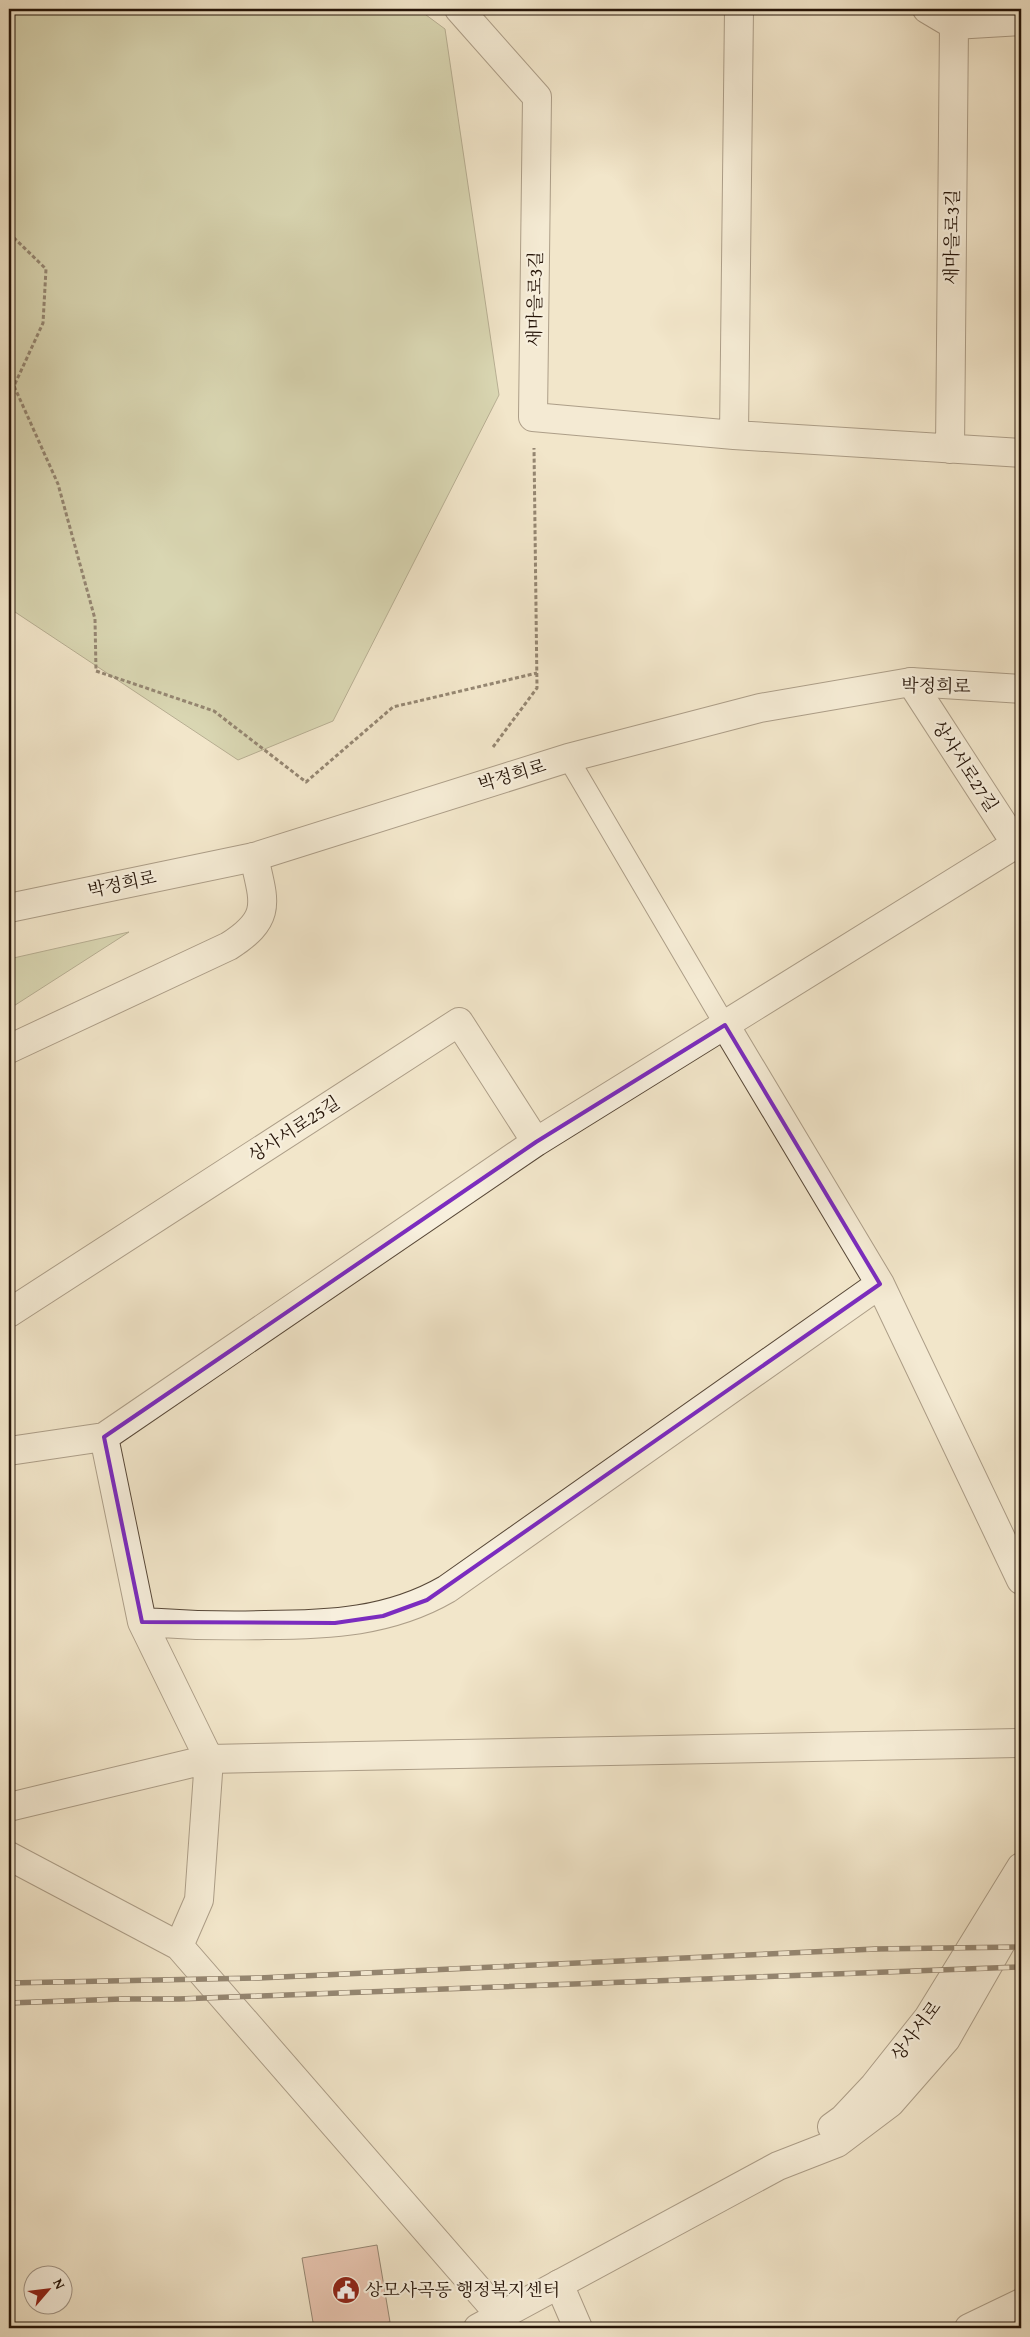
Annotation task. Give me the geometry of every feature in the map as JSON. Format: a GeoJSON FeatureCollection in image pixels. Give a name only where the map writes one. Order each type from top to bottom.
{"type":"FeatureCollection","features":[{"type":"Feature","properties":{"kind":"street","name":"새마을로3길"},"geometry":{"type":"LineString","coordinates":[[459,9],[537,97],[533,417]]}},
{"type":"Feature","properties":{"kind":"street"},"geometry":{"type":"LineString","coordinates":[[734,435],[739,9]]}},
{"type":"Feature","properties":{"kind":"street"},"geometry":{"type":"LineString","coordinates":[[927,9],[954,26],[1021,21]]}},
{"type":"Feature","properties":{"kind":"street","name":"새마을로3길"},"geometry":{"type":"LineString","coordinates":[[950,449],[954,26]]}},
{"type":"Feature","properties":{"kind":"street"},"geometry":{"type":"LineString","coordinates":[[533,417],[734,435],[1021,453]]}},
{"type":"Feature","properties":{"kind":"street","name":"박정희로"},"geometry":{"type":"LineString","coordinates":[[9,908],[254,857],[568,758],[760,708],[911,682],[1021,689]]}},
{"type":"Feature","properties":{"kind":"street","name":"상사서로27길"},"geometry":{"type":"LineString","coordinates":[[911,682],[1019,846]]}},
{"type":"Feature","properties":{"kind":"street"},"geometry":{"type":"LineString","coordinates":[[9,1451],[104,1437],[536,1142],[724,1025],[1019,846]]}},
{"type":"Feature","properties":{"kind":"street"},"geometry":{"type":"LineString","coordinates":[[9,1049],[229,946],[248,932],[259,920],[263,906],[254,857]]}},
{"type":"Feature","properties":{"kind":"street","name":"상사서로25길"},"geometry":{"type":"LineString","coordinates":[[9,1313],[459,1022],[536,1142]]}},
{"type":"Feature","properties":{"kind":"street"},"geometry":{"type":"LineString","coordinates":[[724,1025],[880,1284],[1021,1580]]}},
{"type":"Feature","properties":{"kind":"street"},"geometry":{"type":"LineString","coordinates":[[142,1622],[201,1626],[335,1623],[383,1616],[427,1600],[447,1589],[880,1284]]}},
{"type":"Feature","properties":{"kind":"street"},"geometry":{"type":"LineString","coordinates":[[104,1437],[142,1622],[209,1759],[200,1900],[179,1946]]}},
{"type":"Feature","properties":{"kind":"street"},"geometry":{"type":"LineString","coordinates":[[9,1808],[209,1759],[1021,1743]]}},
{"type":"Feature","properties":{"kind":"street"},"geometry":{"type":"LineString","coordinates":[[9,1856],[179,1946],[489,2322]]}},
{"type":"Feature","properties":{"kind":"street","name":"상사서로"},"geometry":{"type":"LineString","coordinates":[[778,2166],[844,2119],[880,2078],[928,2018],[1021,1867]]}},
{"type":"Feature","properties":{"kind":"street","name":"상사서로"},"geometry":{"type":"LineString","coordinates":[[489,2322],[778,2166],[837,2143],[890,2103],[946,2039],[1006,1934],[1021,1903]]}},
{"type":"Feature","properties":{"kind":"street"},"geometry":{"type":"LineString","coordinates":[[559,2284],[578,2328]]}},
{"type":"Feature","properties":{"kind":"street"},"geometry":{"type":"LineString","coordinates":[[969,2328],[1021,2303]]}},
{"type":"Feature","properties":{"kind":"lane"},"geometry":{"type":"LineString","coordinates":[[568,758],[724,1025]]}},
{"type":"Feature","properties":{"kind":"path"},"geometry":{"type":"LineString","coordinates":[[9,233],[46,269],[43,323],[14,386],[58,484],[95,619],[96,671],[214,711],[306,782],[394,708],[537,673]]}},
{"type":"Feature","properties":{"kind":"path"},"geometry":{"type":"LineString","coordinates":[[490,751],[537,688],[533,417]]}},
{"type":"Feature","properties":{"kind":"highlighted area"},"geometry":{"type":"Polygon","coordinates":[[[725,1025],[880,1284],[427,1600],[383,1616],[335,1623],[142,1622],[104,1437],[536,1142],[725,1025]]]}},
{"type":"Feature","properties":{"kind":"green space"},"geometry":{"type":"Polygon","coordinates":[[[9,9],[418,9],[445,29],[499,395],[333,721],[238,760],[9,608],[9,9]]]}},
{"type":"Feature","properties":{"kind":"green space"},"geometry":{"type":"Polygon","coordinates":[[[129,932],[9,1009],[9,959],[129,932]]]}},
{"type":"Feature","properties":{"kind":"building","name":"상모사곡동 행정복지센터"},"geometry":{"type":"Polygon","coordinates":[[[377,2245],[390,2322],[353,2328],[314,2328],[302,2258],[377,2245]]]}},
{"type":"Feature","properties":{"kind":"railway"},"geometry":{"type":"LineString","coordinates":[[9,1983],[259,1978],[875,1949],[1021,1947]]}},
{"type":"Feature","properties":{"kind":"railway"},"geometry":{"type":"LineString","coordinates":[[9,2003],[179,1999],[1021,1967]]}},
{"type":"Feature","properties":{"kind":"place","name":"상모사곡동 행정복지센터"},"geometry":{"type":"Point","coordinates":[346,2290]}}]}
